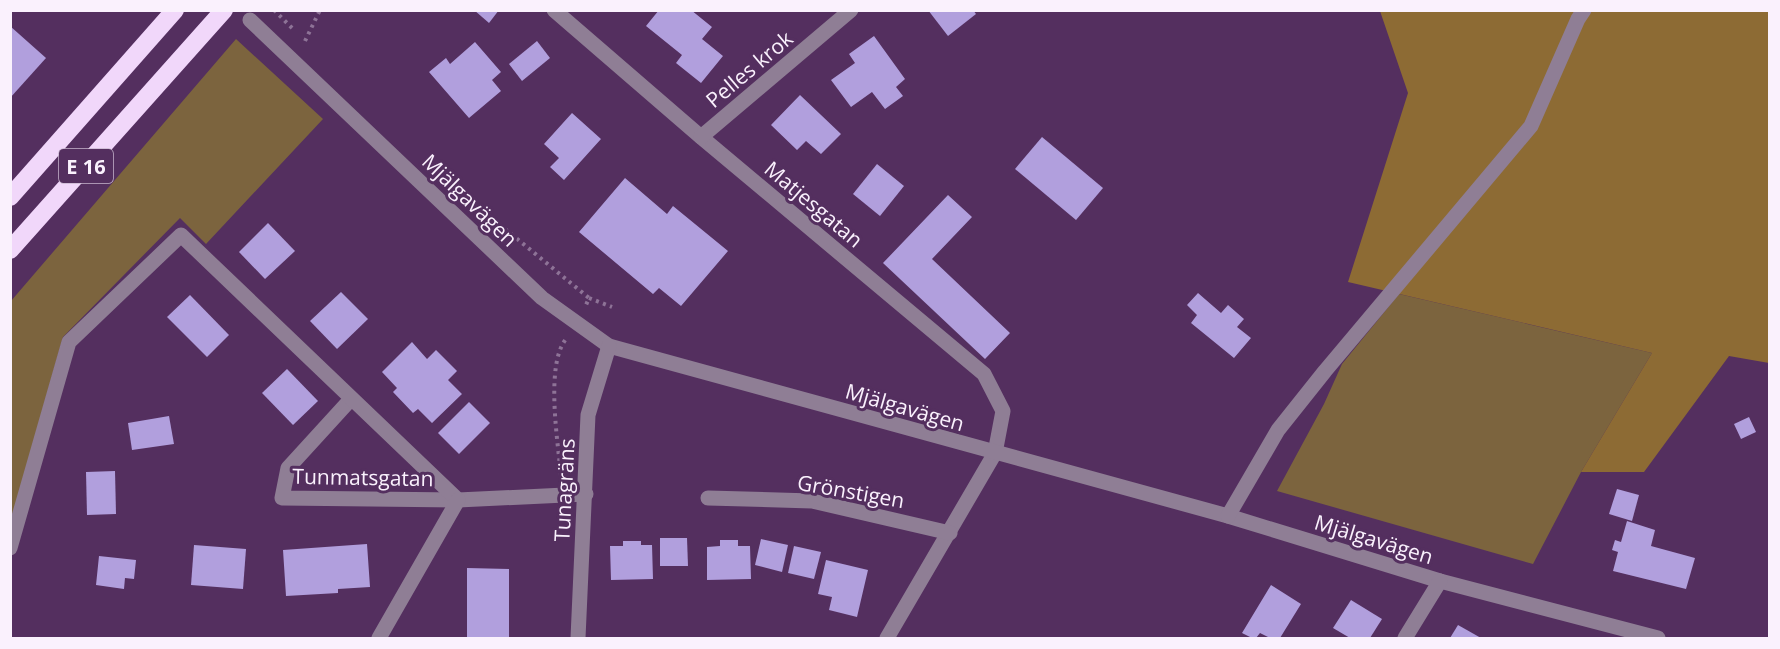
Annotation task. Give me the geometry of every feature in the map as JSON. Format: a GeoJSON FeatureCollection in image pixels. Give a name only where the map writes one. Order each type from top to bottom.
{"type":"FeatureCollection","features":[{"type":"Feature","properties":{"kind":"highway","name":"E 16"},"geometry":{"type":"LineString","coordinates":[[10,196],[176,10]]}},
{"type":"Feature","properties":{"kind":"highway","name":"E 16"},"geometry":{"type":"LineString","coordinates":[[10,250],[224,10]]}},
{"type":"Feature","properties":{"kind":"street","name":"Matjesgatan"},"geometry":{"type":"LineString","coordinates":[[555,10],[701,137],[984,374],[1003,411],[995,453]]}},
{"type":"Feature","properties":{"kind":"street","name":"Pelles krok"},"geometry":{"type":"LineString","coordinates":[[701,137],[851,10]]}},
{"type":"Feature","properties":{"kind":"street"},"geometry":{"type":"LineString","coordinates":[[1228,516],[1278,430],[1531,126],[1584,10]]}},
{"type":"Feature","properties":{"kind":"street","name":"Mjälgavägen"},"geometry":{"type":"LineString","coordinates":[[250,20],[542,298],[609,346],[1228,516],[1440,580],[1658,639]]}},
{"type":"Feature","properties":{"kind":"street","name":"Tunmatsgatan"},"geometry":{"type":"LineString","coordinates":[[10,548],[69,342],[181,235],[458,500]]}},
{"type":"Feature","properties":{"kind":"street","name":"Tunagräns"},"geometry":{"type":"LineString","coordinates":[[578,639],[588,415],[609,346]]}},
{"type":"Feature","properties":{"kind":"street","name":"Tunmatsgatan"},"geometry":{"type":"LineString","coordinates":[[351,399],[288,468],[282,498],[458,500],[586,494]]}},
{"type":"Feature","properties":{"kind":"street"},"geometry":{"type":"LineString","coordinates":[[888,639],[995,453]]}},
{"type":"Feature","properties":{"kind":"street","name":"Grönstigen"},"geometry":{"type":"LineString","coordinates":[[708,498],[812,501],[950,533]]}},
{"type":"Feature","properties":{"kind":"street"},"geometry":{"type":"LineString","coordinates":[[379,639],[458,500]]}},
{"type":"Feature","properties":{"kind":"street"},"geometry":{"type":"LineString","coordinates":[[1405,639],[1440,580]]}},
{"type":"Feature","properties":{"kind":"path"},"geometry":{"type":"LineString","coordinates":[[274,10],[313,49]]}},
{"type":"Feature","properties":{"kind":"path"},"geometry":{"type":"LineString","coordinates":[[305,41],[320,10]]}},
{"type":"Feature","properties":{"kind":"path"},"geometry":{"type":"LineString","coordinates":[[474,204],[589,298],[612,307]]}},
{"type":"Feature","properties":{"kind":"path"},"geometry":{"type":"LineString","coordinates":[[562,494],[554,380],[561,345],[579,325],[589,298]]}},
{"type":"Feature","properties":{"kind":"shaded area"},"geometry":{"type":"Polygon","coordinates":[[[1380,11],[1769,11],[1769,363],[1729,356],[1644,472],[1581,472],[1652,353],[1348,282],[1408,93],[1380,11]]]}},
{"type":"Feature","properties":{"kind":"shaded area"},"geometry":{"type":"Polygon","coordinates":[[[236,39],[323,119],[206,244],[180,218],[63,337],[11,521],[11,301],[236,39]]]}},
{"type":"Feature","properties":{"kind":"shaded area"},"geometry":{"type":"Polygon","coordinates":[[[1399,294],[1652,353],[1581,472],[1533,564],[1277,491],[1324,404],[1342,364],[1399,294]]]}},
{"type":"Feature","properties":{"kind":"building"},"geometry":{"type":"Polygon","coordinates":[[[474,10],[499,10],[489,23],[474,10]]]}},
{"type":"Feature","properties":{"kind":"building"},"geometry":{"type":"Polygon","coordinates":[[[659,10],[691,10],[712,27],[702,39],[723,56],[701,83],[676,63],[682,55],[646,26],[659,10]]]}},
{"type":"Feature","properties":{"kind":"building"},"geometry":{"type":"Polygon","coordinates":[[[928,10],[973,10],[976,14],[948,36],[928,10]]]}},
{"type":"Feature","properties":{"kind":"building"},"geometry":{"type":"Polygon","coordinates":[[[10,26],[46,58],[10,98],[10,26]]]}},
{"type":"Feature","properties":{"kind":"building"},"geometry":{"type":"Polygon","coordinates":[[[874,36],[905,79],[896,87],[903,96],[885,109],[872,92],[851,107],[831,80],[855,63],[849,54],[874,36]]]}},
{"type":"Feature","properties":{"kind":"building"},"geometry":{"type":"Polygon","coordinates":[[[537,41],[550,58],[522,81],[509,64],[537,41]]]}},
{"type":"Feature","properties":{"kind":"building"},"geometry":{"type":"Polygon","coordinates":[[[475,42],[501,72],[492,80],[501,91],[469,118],[429,72],[446,58],[450,64],[475,42]]]}},
{"type":"Feature","properties":{"kind":"building"},"geometry":{"type":"Polygon","coordinates":[[[800,95],[841,134],[821,154],[806,141],[797,150],[771,125],[800,95]]]}},
{"type":"Feature","properties":{"kind":"building"},"geometry":{"type":"Polygon","coordinates":[[[572,113],[601,139],[564,180],[550,167],[559,158],[544,144],[572,113]]]}},
{"type":"Feature","properties":{"kind":"building"},"geometry":{"type":"Polygon","coordinates":[[[1042,137],[1103,188],[1076,220],[1015,169],[1042,137]]]}},
{"type":"Feature","properties":{"kind":"building"},"geometry":{"type":"Polygon","coordinates":[[[877,164],[904,186],[880,216],[853,194],[877,164]]]}},
{"type":"Feature","properties":{"kind":"building"},"geometry":{"type":"Polygon","coordinates":[[[625,178],[667,214],[673,206],[728,251],[681,306],[659,288],[653,294],[579,232],[625,178]]]}},
{"type":"Feature","properties":{"kind":"building"},"geometry":{"type":"Polygon","coordinates":[[[948,195],[972,217],[932,259],[1010,333],[985,359],[883,263],[948,195]]]}},
{"type":"Feature","properties":{"kind":"building"},"geometry":{"type":"Polygon","coordinates":[[[268,223],[295,251],[265,279],[239,252],[268,223]]]}},
{"type":"Feature","properties":{"kind":"building"},"geometry":{"type":"Polygon","coordinates":[[[341,292],[368,319],[337,349],[310,321],[341,292]]]}},
{"type":"Feature","properties":{"kind":"building"},"geometry":{"type":"Polygon","coordinates":[[[1198,293],[1221,313],[1228,305],[1244,319],[1237,327],[1251,338],[1234,358],[1191,323],[1197,315],[1187,305],[1198,293]]]}},
{"type":"Feature","properties":{"kind":"building"},"geometry":{"type":"Polygon","coordinates":[[[190,295],[229,335],[207,357],[167,317],[190,295]]]}},
{"type":"Feature","properties":{"kind":"building"},"geometry":{"type":"Polygon","coordinates":[[[412,342],[427,359],[436,350],[457,371],[448,380],[462,394],[432,423],[418,409],[413,413],[393,392],[397,388],[382,372],[412,342]]]}},
{"type":"Feature","properties":{"kind":"building"},"geometry":{"type":"Polygon","coordinates":[[[287,369],[318,401],[293,425],[262,393],[287,369]]]}},
{"type":"Feature","properties":{"kind":"building"},"geometry":{"type":"Polygon","coordinates":[[[469,402],[490,423],[459,454],[438,433],[469,402]]]}},
{"type":"Feature","properties":{"kind":"building"},"geometry":{"type":"Polygon","coordinates":[[[169,416],[174,444],[132,450],[128,423],[169,416]]]}},
{"type":"Feature","properties":{"kind":"building"},"geometry":{"type":"Polygon","coordinates":[[[1749,417],[1756,432],[1741,439],[1734,424],[1749,417]]]}},
{"type":"Feature","properties":{"kind":"building"},"geometry":{"type":"Polygon","coordinates":[[[115,471],[116,514],[87,515],[86,472],[115,471]]]}},
{"type":"Feature","properties":{"kind":"building"},"geometry":{"type":"Polygon","coordinates":[[[1617,489],[1639,495],[1632,521],[1609,514],[1617,489]]]}},
{"type":"Feature","properties":{"kind":"building"},"geometry":{"type":"Polygon","coordinates":[[[1627,521],[1655,530],[1651,546],[1695,558],[1686,589],[1613,571],[1618,552],[1612,550],[1615,540],[1621,542],[1627,521]]]}},
{"type":"Feature","properties":{"kind":"building"},"geometry":{"type":"Polygon","coordinates":[[[660,538],[687,538],[688,566],[660,566],[660,538]]]}},
{"type":"Feature","properties":{"kind":"building"},"geometry":{"type":"Polygon","coordinates":[[[761,539],[788,545],[782,572],[755,565],[761,539]]]}},
{"type":"Feature","properties":{"kind":"building"},"geometry":{"type":"Polygon","coordinates":[[[720,540],[738,540],[738,546],[750,546],[751,579],[707,580],[707,547],[720,546],[720,540]]]}},
{"type":"Feature","properties":{"kind":"building"},"geometry":{"type":"Polygon","coordinates":[[[623,541],[641,541],[641,545],[652,545],[653,579],[611,580],[610,546],[623,546],[623,541]]]}},
{"type":"Feature","properties":{"kind":"building"},"geometry":{"type":"Polygon","coordinates":[[[367,544],[370,587],[338,589],[338,593],[286,596],[283,550],[367,544]]]}},
{"type":"Feature","properties":{"kind":"building"},"geometry":{"type":"Polygon","coordinates":[[[194,545],[246,549],[243,589],[191,585],[194,545]]]}},
{"type":"Feature","properties":{"kind":"building"},"geometry":{"type":"Polygon","coordinates":[[[794,546],[821,552],[814,579],[788,573],[794,546]]]}},
{"type":"Feature","properties":{"kind":"building"},"geometry":{"type":"Polygon","coordinates":[[[99,556],[136,560],[134,579],[125,578],[124,589],[96,585],[99,556]]]}},
{"type":"Feature","properties":{"kind":"building"},"geometry":{"type":"Polygon","coordinates":[[[826,560],[868,570],[857,617],[829,610],[832,597],[818,594],[826,560]]]}},
{"type":"Feature","properties":{"kind":"building"},"geometry":{"type":"Polygon","coordinates":[[[467,568],[509,569],[509,638],[467,638],[467,568]]]}},
{"type":"Feature","properties":{"kind":"building"},"geometry":{"type":"Polygon","coordinates":[[[1271,585],[1301,604],[1280,638],[1270,638],[1260,633],[1256,638],[1252,638],[1242,633],[1271,585]]]}},
{"type":"Feature","properties":{"kind":"building"},"geometry":{"type":"Polygon","coordinates":[[[1351,600],[1382,619],[1370,638],[1350,638],[1333,628],[1351,600]]]}},
{"type":"Feature","properties":{"kind":"building"},"geometry":{"type":"Polygon","coordinates":[[[1458,625],[1481,638],[1450,638],[1458,625]]]}}]}
